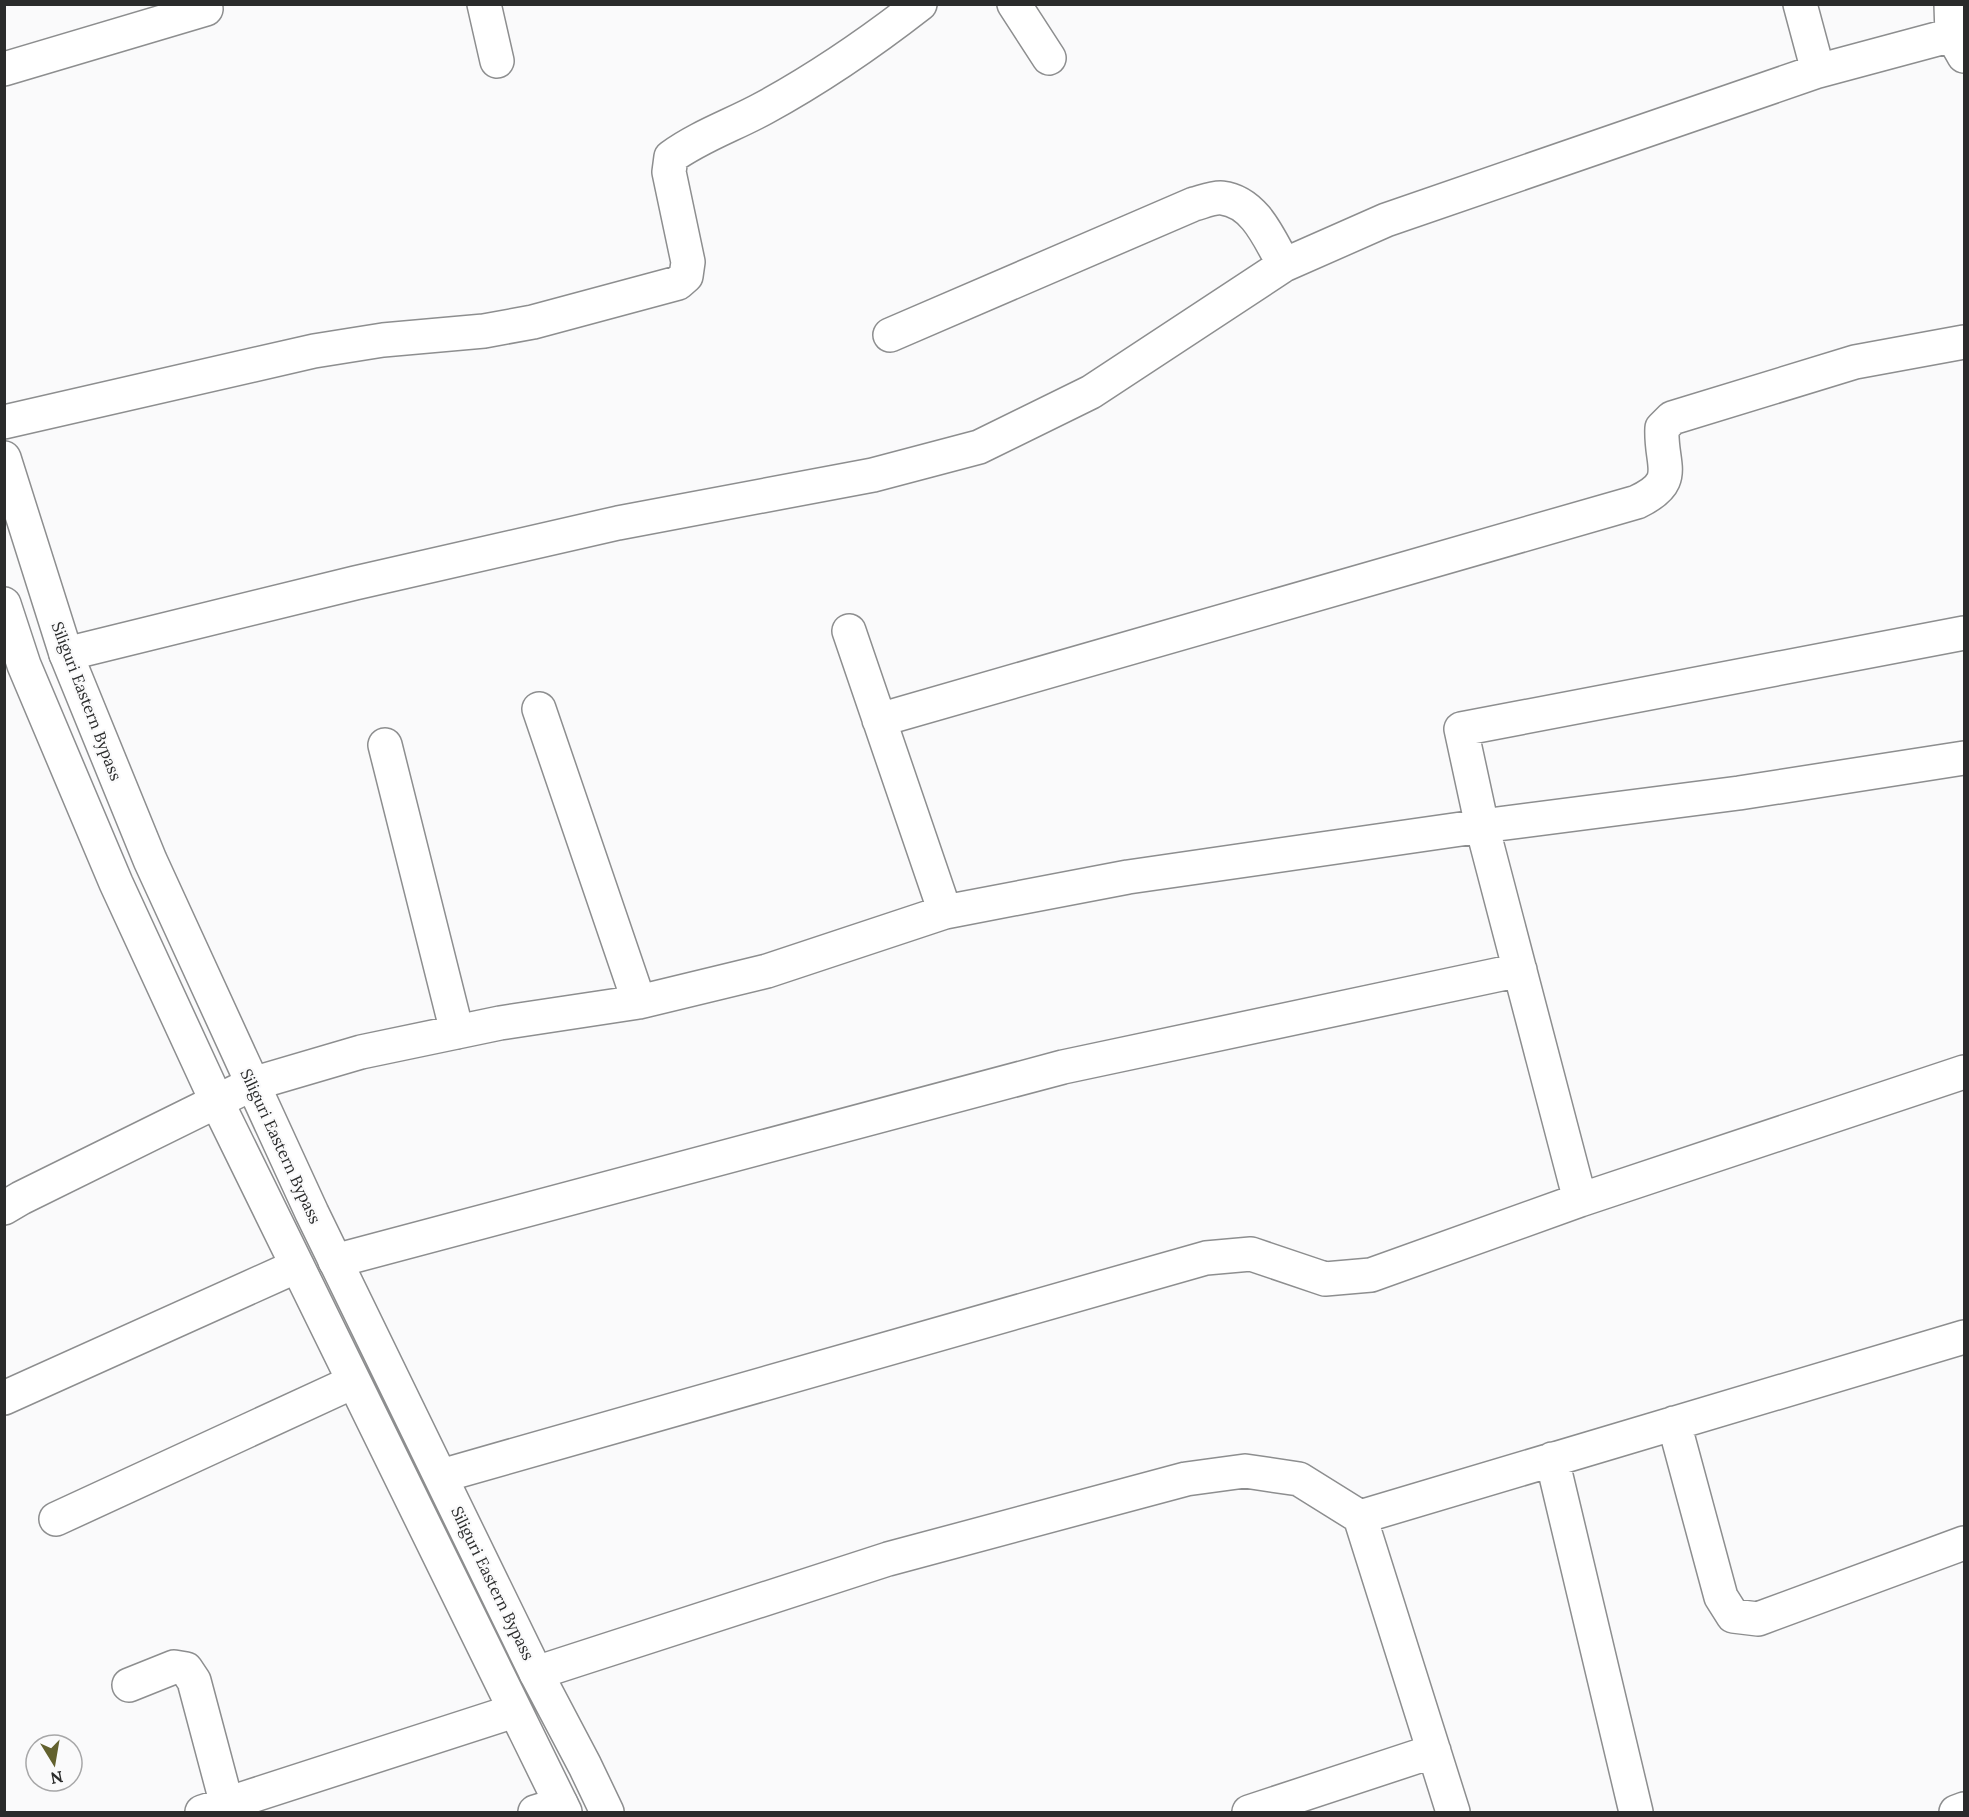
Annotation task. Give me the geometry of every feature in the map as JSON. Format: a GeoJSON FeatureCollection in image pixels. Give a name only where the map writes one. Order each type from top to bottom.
{"type":"FeatureCollection","features":[{"type":"Feature","properties":{"kind":"street"},"geometry":{"type":"LineString","coordinates":[[484,4],[497,61]]}},
{"type":"Feature","properties":{"kind":"street"},"geometry":{"type":"LineString","coordinates":[[4,422],[314,351],[383,340],[484,331],[532,322],[678,283],[686,276],[688,262],[669,172],[671,157],[684,147],[764,108],[849,58],[920,4]]}},
{"type":"Feature","properties":{"kind":"street"},"geometry":{"type":"LineString","coordinates":[[1014,4],[1049,58]]}},
{"type":"Feature","properties":{"kind":"street"},"geometry":{"type":"LineString","coordinates":[[1800,4],[1818,71]]}},
{"type":"Feature","properties":{"kind":"street"},"geometry":{"type":"LineString","coordinates":[[4,69],[206,9]]}},
{"type":"Feature","properties":{"kind":"street"},"geometry":{"type":"LineString","coordinates":[[66,654],[355,583],[618,523],[873,475],[979,447],[1091,392],[1284,265],[1386,220],[1818,71],[1956,32]]}},
{"type":"Feature","properties":{"kind":"street"},"geometry":{"type":"LineString","coordinates":[[890,335],[1194,204],[1221,197],[1244,205],[1262,225],[1284,265]]}},
{"type":"Feature","properties":{"kind":"street"},"geometry":{"type":"LineString","coordinates":[[879,720],[1637,502],[1654,494],[1664,482],[1662,428],[1672,418],[1855,362],[1965,342]]}},
{"type":"Feature","properties":{"kind":"street","name":"Siliguri Eastern Bypass"},"geometry":{"type":"LineString","coordinates":[[4,458],[66,654],[150,860],[335,1261],[536,1673],[607,1812]]}},
{"type":"Feature","properties":{"kind":"street"},"geometry":{"type":"LineString","coordinates":[[4,604],[14,668],[217,1102],[514,1711],[554,1810]]}},
{"type":"Feature","properties":{"kind":"street"},"geometry":{"type":"LineString","coordinates":[[849,631],[945,912]]}},
{"type":"Feature","properties":{"kind":"street"},"geometry":{"type":"LineString","coordinates":[[1580,1200],[1482,826],[1461,729],[1965,633]]}},
{"type":"Feature","properties":{"kind":"street"},"geometry":{"type":"LineString","coordinates":[[539,709],[639,1002]]}},
{"type":"Feature","properties":{"kind":"street"},"geometry":{"type":"LineString","coordinates":[[385,745],[457,1032]]}},
{"type":"Feature","properties":{"kind":"street"},"geometry":{"type":"LineString","coordinates":[[4,1208],[252,1084],[361,1052],[500,1023],[639,1002],[767,971],[945,912],[1128,877],[1482,826],[1739,793],[1965,758]]}},
{"type":"Feature","properties":{"kind":"street"},"geometry":{"type":"LineString","coordinates":[[335,1261],[1063,1067],[1520,970]]}},
{"type":"Feature","properties":{"kind":"street"},"geometry":{"type":"LineString","coordinates":[[441,1476],[1206,1258],[1251,1254],[1325,1279],[1371,1275],[1580,1200],[1965,1072]]}},
{"type":"Feature","properties":{"kind":"street"},"geometry":{"type":"LineString","coordinates":[[4,1398],[297,1266]]}},
{"type":"Feature","properties":{"kind":"street"},"geometry":{"type":"LineString","coordinates":[[1359,1517],[1965,1337]]}},
{"type":"Feature","properties":{"kind":"street"},"geometry":{"type":"LineString","coordinates":[[56,1519],[353,1382]]}},
{"type":"Feature","properties":{"kind":"street"},"geometry":{"type":"LineString","coordinates":[[1674,1423],[1721,1597],[1733,1616],[1758,1618],[1965,1543]]}},
{"type":"Feature","properties":{"kind":"street"},"geometry":{"type":"LineString","coordinates":[[1552,1459],[1636,1812]]}},
{"type":"Feature","properties":{"kind":"street"},"geometry":{"type":"LineString","coordinates":[[536,1673],[888,1559],[1186,1479],[1245,1471],[1299,1479],[1359,1517],[1453,1812]]}},
{"type":"Feature","properties":{"kind":"street"},"geometry":{"type":"LineString","coordinates":[[129,1685],[174,1666],[186,1668],[194,1681],[214,1809],[514,1711]]}},
{"type":"Feature","properties":{"kind":"street"},"geometry":{"type":"LineString","coordinates":[[1249,1812],[1434,1751]]}},
{"type":"Feature","properties":{"kind":"street"},"geometry":{"type":"LineString","coordinates":[[1956,1812],[1965,1809]]}}]}
